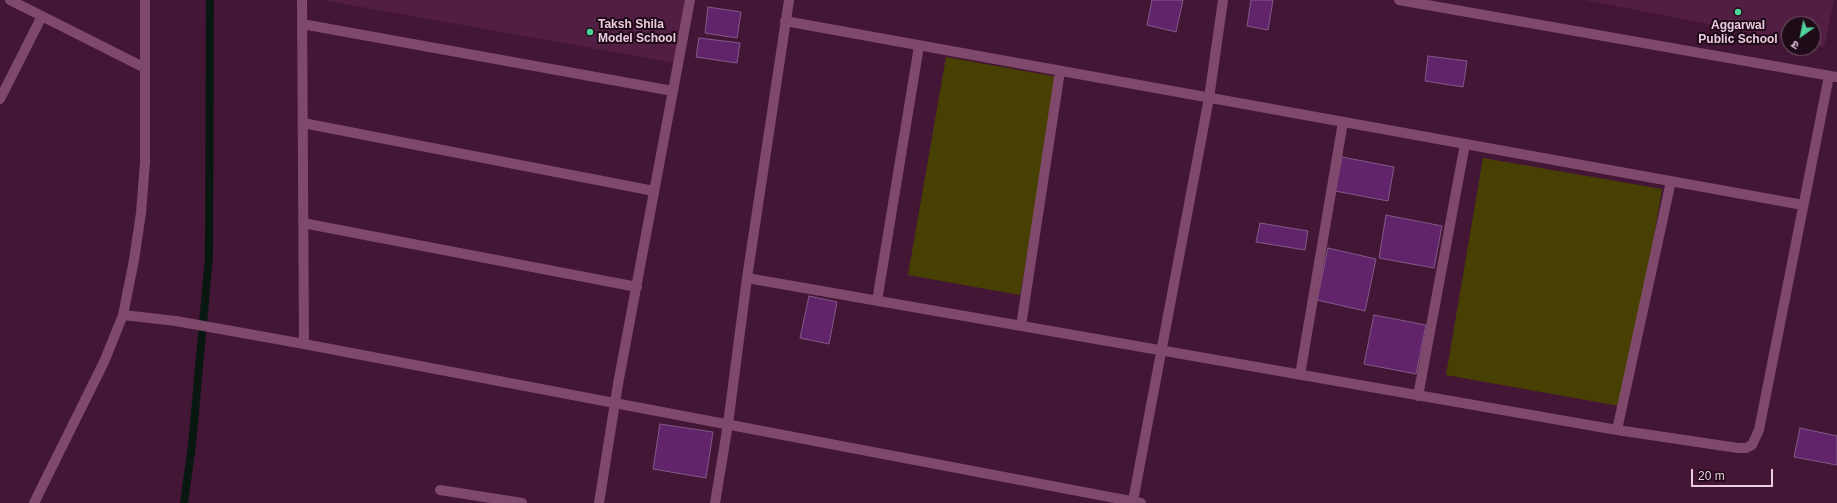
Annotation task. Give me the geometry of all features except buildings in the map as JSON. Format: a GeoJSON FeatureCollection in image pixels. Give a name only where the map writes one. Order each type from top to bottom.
{"type":"FeatureCollection","features":[{"type":"Feature","properties":{"kind":"street"},"geometry":{"type":"LineString","coordinates":[[10,0],[145,68]]}},
{"type":"Feature","properties":{"kind":"street"},"geometry":{"type":"LineString","coordinates":[[34,503],[104,362],[123,315],[134,260],[141,213],[145,162],[145,0]]}},
{"type":"Feature","properties":{"kind":"street"},"geometry":{"type":"LineString","coordinates":[[302,0],[304,344]]}},
{"type":"Feature","properties":{"kind":"street"},"geometry":{"type":"LineString","coordinates":[[598,503],[615,403],[690,0]]}},
{"type":"Feature","properties":{"kind":"street"},"geometry":{"type":"LineString","coordinates":[[715,503],[728,424],[747,278],[789,0]]}},
{"type":"Feature","properties":{"kind":"street"},"geometry":{"type":"LineString","coordinates":[[123,315],[176,321],[304,344],[1137,502],[1209,98],[1223,0]]}},
{"type":"Feature","properties":{"kind":"street"},"geometry":{"type":"LineString","coordinates":[[747,278],[1616,430],[1738,448],[1752,445],[1759,430],[1803,205],[1833,77],[1399,0]]}},
{"type":"Feature","properties":{"kind":"street"},"geometry":{"type":"LineString","coordinates":[[0,99],[42,16]]}},
{"type":"Feature","properties":{"kind":"street"},"geometry":{"type":"LineString","coordinates":[[785,21],[1803,205]]}},
{"type":"Feature","properties":{"kind":"street"},"geometry":{"type":"LineString","coordinates":[[302,24],[673,90]]}},
{"type":"Feature","properties":{"kind":"street"},"geometry":{"type":"LineString","coordinates":[[877,301],[919,46]]}},
{"type":"Feature","properties":{"kind":"street"},"geometry":{"type":"LineString","coordinates":[[1020,326],[1060,71]]}},
{"type":"Feature","properties":{"kind":"street"},"geometry":{"type":"LineString","coordinates":[[1300,375],[1343,122]]}},
{"type":"Feature","properties":{"kind":"street"},"geometry":{"type":"LineString","coordinates":[[303,123],[654,191]]}},
{"type":"Feature","properties":{"kind":"street"},"geometry":{"type":"LineString","coordinates":[[1418,396],[1465,144]]}},
{"type":"Feature","properties":{"kind":"street"},"geometry":{"type":"LineString","coordinates":[[1616,430],[1671,181]]}},
{"type":"Feature","properties":{"kind":"street"},"geometry":{"type":"LineString","coordinates":[[304,223],[637,287]]}},
{"type":"Feature","properties":{"kind":"street"},"geometry":{"type":"LineString","coordinates":[[440,490],[522,503]]}},
{"type":"Feature","properties":{"kind":"shaded area","name":"Taksh Shila Model School"},"geometry":{"type":"Polygon","coordinates":[[[322,0],[687,0],[676,63],[322,0]]]}},
{"type":"Feature","properties":{"kind":"shaded area","name":"Aggarwal Public School"},"geometry":{"type":"Polygon","coordinates":[[[1585,0],[1834,0],[1824,47],[1821,46],[1821,16],[1781,16],[1781,38],[1585,0]]]}},
{"type":"Feature","properties":{"kind":"shaded area"},"geometry":{"type":"Polygon","coordinates":[[[946,57],[1058,77],[1020,295],[908,275],[946,57]]]}},
{"type":"Feature","properties":{"kind":"shaded area"},"geometry":{"type":"Polygon","coordinates":[[[1483,158],[1662,189],[1625,407],[1446,375],[1483,158]]]}},
{"type":"Feature","properties":{"kind":"waterway"},"geometry":{"type":"LineString","coordinates":[[184,503],[192,445],[209,257],[210,0]]}},
{"type":"Feature","properties":{"kind":"place","name":"Aggarwal Public School"},"geometry":{"type":"Point","coordinates":[1738,12]}},
{"type":"Feature","properties":{"kind":"place","name":"Taksh Shila Model School"},"geometry":{"type":"Point","coordinates":[590,32]}}]}
